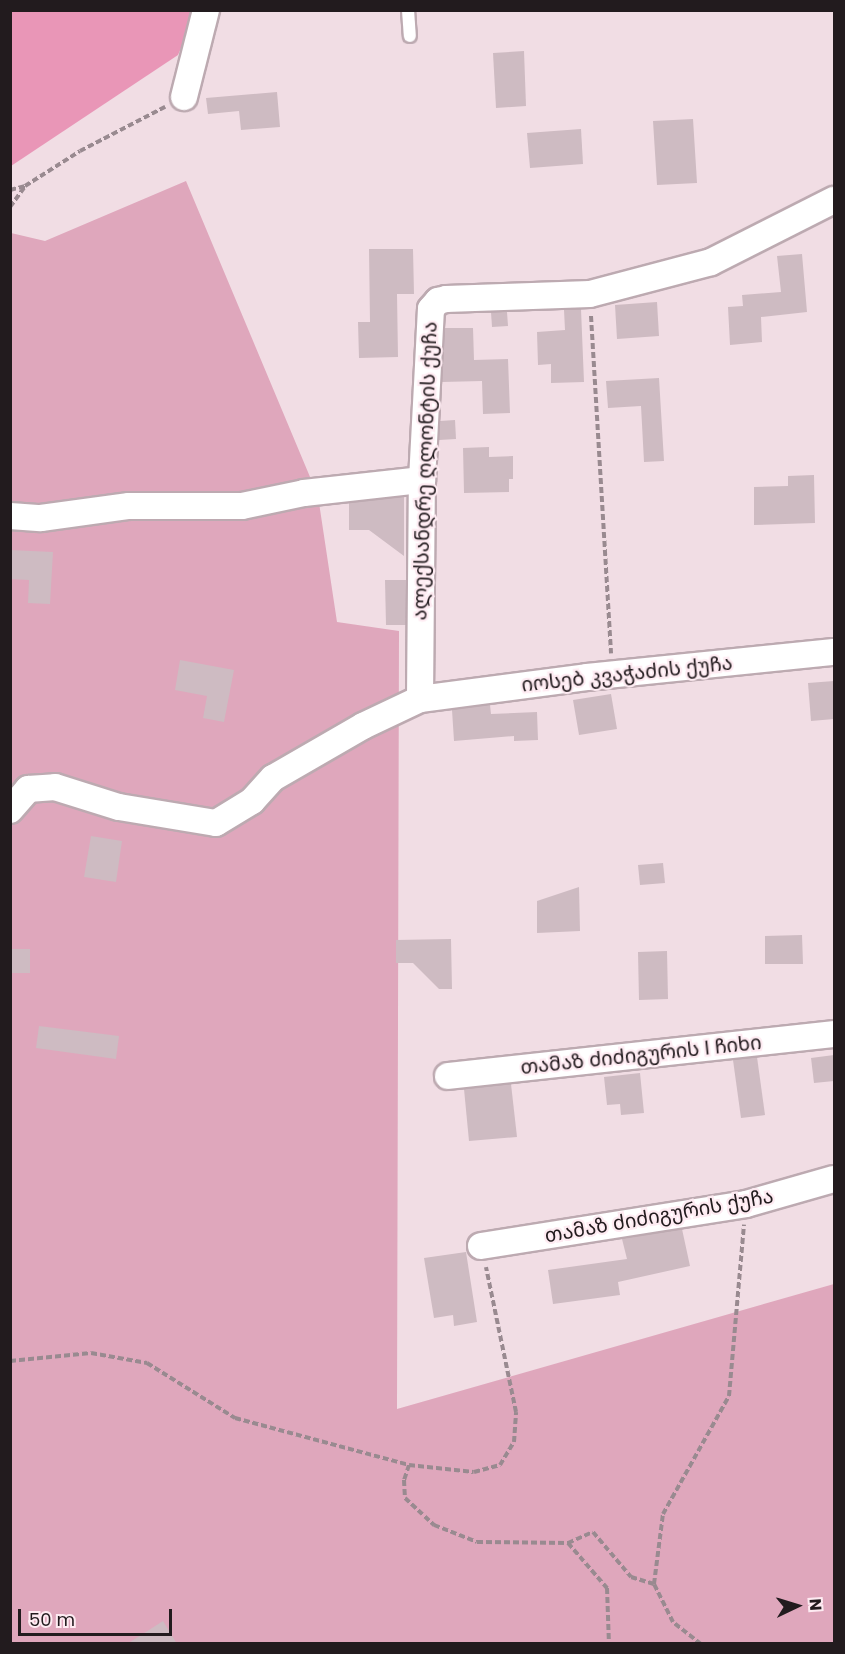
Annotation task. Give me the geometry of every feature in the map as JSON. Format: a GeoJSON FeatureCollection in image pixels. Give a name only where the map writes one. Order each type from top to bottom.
{"type":"FeatureCollection","features":[{"type":"Feature","properties":{"kind":"street"},"geometry":{"type":"LineString","coordinates":[[184,97],[206,10]]}},
{"type":"Feature","properties":{"kind":"street","name":"ალექსანდრე ღლონტის ქუჩა"},"geometry":{"type":"LineString","coordinates":[[420,699],[422,480],[428,321],[431,309],[438,301],[446,299],[590,294],[711,262],[834,200]]}},
{"type":"Feature","properties":{"kind":"street"},"geometry":{"type":"LineString","coordinates":[[10,516],[41,518],[129,506],[242,506],[304,493],[422,480]]}},
{"type":"Feature","properties":{"kind":"street","name":"იოსებ კვაჭაძის ქუჩა"},"geometry":{"type":"LineString","coordinates":[[10,810],[28,789],[55,787],[118,807],[216,823],[252,801],[273,778],[363,726],[420,699],[612,674],[834,652]]}},
{"type":"Feature","properties":{"kind":"street","name":"თამაზ ძიძიგურის I ჩიხი"},"geometry":{"type":"LineString","coordinates":[[448,1076],[834,1034]]}},
{"type":"Feature","properties":{"kind":"street","name":"თამაზ ძიძიგურის ქუჩა"},"geometry":{"type":"LineString","coordinates":[[481,1246],[746,1204],[834,1179]]}},
{"type":"Feature","properties":{"kind":"lane"},"geometry":{"type":"LineString","coordinates":[[408,10],[410,36]]}},
{"type":"Feature","properties":{"kind":"path"},"geometry":{"type":"LineString","coordinates":[[10,189],[25,186],[80,151],[184,97]]}},
{"type":"Feature","properties":{"kind":"path"},"geometry":{"type":"LineString","coordinates":[[10,207],[25,186]]}},
{"type":"Feature","properties":{"kind":"path"},"geometry":{"type":"LineString","coordinates":[[590,294],[612,674]]}},
{"type":"Feature","properties":{"kind":"path"},"geometry":{"type":"LineString","coordinates":[[701,1644],[673,1622],[654,1584],[663,1514],[729,1396],[746,1204]]}},
{"type":"Feature","properties":{"kind":"path"},"geometry":{"type":"LineString","coordinates":[[10,1361],[91,1353],[147,1363],[235,1418],[409,1465],[474,1472],[501,1465],[514,1442],[516,1412],[481,1246]]}},
{"type":"Feature","properties":{"kind":"path"},"geometry":{"type":"LineString","coordinates":[[409,1465],[404,1480],[405,1498],[434,1525],[477,1542],[568,1543],[592,1532],[617,1564],[631,1577],[654,1584]]}},
{"type":"Feature","properties":{"kind":"path"},"geometry":{"type":"LineString","coordinates":[[568,1543],[608,1588],[609,1644]]}},
{"type":"Feature","properties":{"kind":"shaded area"},"geometry":{"type":"Polygon","coordinates":[[[11,11],[197,11],[178,55],[11,166],[11,11]]]}},
{"type":"Feature","properties":{"kind":"shaded area"},"geometry":{"type":"Polygon","coordinates":[[[186,181],[318,496],[337,622],[399,631],[397,1409],[834,1284],[834,1643],[11,1644],[11,233],[45,241],[186,181]]]}},
{"type":"Feature","properties":{"kind":"building"},"geometry":{"type":"Polygon","coordinates":[[[524,51],[526,106],[496,108],[493,53],[524,51]]]}},
{"type":"Feature","properties":{"kind":"building"},"geometry":{"type":"Polygon","coordinates":[[[277,92],[280,127],[241,130],[239,111],[208,114],[206,98],[277,92]]]}},
{"type":"Feature","properties":{"kind":"building"},"geometry":{"type":"Polygon","coordinates":[[[693,119],[697,183],[657,185],[653,121],[693,119]]]}},
{"type":"Feature","properties":{"kind":"building"},"geometry":{"type":"Polygon","coordinates":[[[581,129],[583,164],[530,168],[527,133],[581,129]]]}},
{"type":"Feature","properties":{"kind":"building"},"geometry":{"type":"Polygon","coordinates":[[[369,249],[413,249],[414,294],[397,294],[398,357],[359,358],[358,322],[370,322],[369,249]]]}},
{"type":"Feature","properties":{"kind":"building"},"geometry":{"type":"Polygon","coordinates":[[[802,254],[807,312],[761,317],[762,342],[730,345],[728,307],[743,306],[742,295],[781,292],[777,256],[802,254]]]}},
{"type":"Feature","properties":{"kind":"building"},"geometry":{"type":"Polygon","coordinates":[[[657,302],[659,336],[617,339],[615,305],[657,302]]]}},
{"type":"Feature","properties":{"kind":"building"},"geometry":{"type":"Polygon","coordinates":[[[581,309],[584,382],[551,383],[551,364],[538,365],[537,332],[565,330],[564,310],[581,309]]]}},
{"type":"Feature","properties":{"kind":"building"},"geometry":{"type":"Polygon","coordinates":[[[491,312],[507,312],[508,326],[492,327],[491,312]]]}},
{"type":"Feature","properties":{"kind":"building"},"geometry":{"type":"Polygon","coordinates":[[[445,328],[473,328],[474,360],[508,359],[510,413],[483,414],[482,381],[442,382],[445,328]]]}},
{"type":"Feature","properties":{"kind":"building"},"geometry":{"type":"Polygon","coordinates":[[[659,378],[664,461],[644,462],[641,406],[608,408],[606,381],[659,378]]]}},
{"type":"Feature","properties":{"kind":"building"},"geometry":{"type":"Polygon","coordinates":[[[455,420],[456,439],[439,440],[440,421],[455,420]]]}},
{"type":"Feature","properties":{"kind":"building"},"geometry":{"type":"Polygon","coordinates":[[[489,447],[489,457],[513,456],[513,479],[509,479],[509,492],[464,493],[463,448],[489,447]]]}},
{"type":"Feature","properties":{"kind":"building"},"geometry":{"type":"Polygon","coordinates":[[[814,475],[815,523],[754,525],[754,487],[788,486],[788,476],[814,475]]]}},
{"type":"Feature","properties":{"kind":"building"},"geometry":{"type":"Polygon","coordinates":[[[404,497],[404,556],[369,530],[349,530],[349,503],[404,497]]]}},
{"type":"Feature","properties":{"kind":"building"},"geometry":{"type":"Polygon","coordinates":[[[10,550],[53,552],[50,604],[28,603],[29,580],[10,579],[10,550]]]}},
{"type":"Feature","properties":{"kind":"building"},"geometry":{"type":"Polygon","coordinates":[[[385,580],[406,580],[406,625],[386,625],[385,580]]]}},
{"type":"Feature","properties":{"kind":"building"},"geometry":{"type":"Polygon","coordinates":[[[180,660],[234,670],[224,722],[203,718],[207,696],[175,690],[180,660]]]}},
{"type":"Feature","properties":{"kind":"building"},"geometry":{"type":"Polygon","coordinates":[[[834,681],[834,719],[811,721],[808,683],[834,681]]]}},
{"type":"Feature","properties":{"kind":"building"},"geometry":{"type":"Polygon","coordinates":[[[611,694],[617,729],[579,735],[573,700],[611,694]]]}},
{"type":"Feature","properties":{"kind":"building"},"geometry":{"type":"Polygon","coordinates":[[[490,705],[491,714],[537,712],[538,740],[514,741],[514,736],[454,741],[452,710],[490,705]]]}},
{"type":"Feature","properties":{"kind":"building"},"geometry":{"type":"Polygon","coordinates":[[[91,836],[122,841],[116,882],[84,877],[91,836]]]}},
{"type":"Feature","properties":{"kind":"building"},"geometry":{"type":"Polygon","coordinates":[[[663,863],[665,883],[640,885],[638,865],[663,863]]]}},
{"type":"Feature","properties":{"kind":"building"},"geometry":{"type":"Polygon","coordinates":[[[579,887],[580,931],[537,933],[537,901],[579,887]]]}},
{"type":"Feature","properties":{"kind":"building"},"geometry":{"type":"Polygon","coordinates":[[[802,935],[803,964],[765,964],[765,936],[802,935]]]}},
{"type":"Feature","properties":{"kind":"building"},"geometry":{"type":"Polygon","coordinates":[[[451,939],[452,989],[439,989],[413,963],[396,963],[396,940],[451,939]]]}},
{"type":"Feature","properties":{"kind":"building"},"geometry":{"type":"Polygon","coordinates":[[[11,949],[30,949],[30,973],[11,973],[11,949]]]}},
{"type":"Feature","properties":{"kind":"building"},"geometry":{"type":"Polygon","coordinates":[[[667,951],[668,999],[639,1000],[638,952],[667,951]]]}},
{"type":"Feature","properties":{"kind":"building"},"geometry":{"type":"Polygon","coordinates":[[[39,1026],[119,1036],[116,1059],[36,1048],[39,1026]]]}},
{"type":"Feature","properties":{"kind":"building"},"geometry":{"type":"Polygon","coordinates":[[[834,1055],[834,1081],[814,1083],[811,1058],[834,1055]]]}},
{"type":"Feature","properties":{"kind":"building"},"geometry":{"type":"Polygon","coordinates":[[[757,1057],[765,1115],[741,1118],[733,1060],[757,1057]]]}},
{"type":"Feature","properties":{"kind":"building"},"geometry":{"type":"Polygon","coordinates":[[[640,1073],[644,1113],[621,1115],[620,1104],[607,1105],[604,1077],[640,1073]]]}},
{"type":"Feature","properties":{"kind":"building"},"geometry":{"type":"Polygon","coordinates":[[[511,1084],[517,1137],[469,1141],[464,1089],[511,1084]]]}},
{"type":"Feature","properties":{"kind":"building"},"geometry":{"type":"Polygon","coordinates":[[[682,1229],[690,1266],[618,1282],[620,1295],[553,1304],[548,1270],[627,1259],[622,1239],[682,1229]]]}},
{"type":"Feature","properties":{"kind":"building"},"geometry":{"type":"Polygon","coordinates":[[[466,1252],[477,1322],[454,1326],[453,1315],[434,1318],[424,1258],[466,1252]]]}},
{"type":"Feature","properties":{"kind":"building"},"geometry":{"type":"Polygon","coordinates":[[[163,1621],[177,1644],[127,1644],[163,1621]]]}}]}
